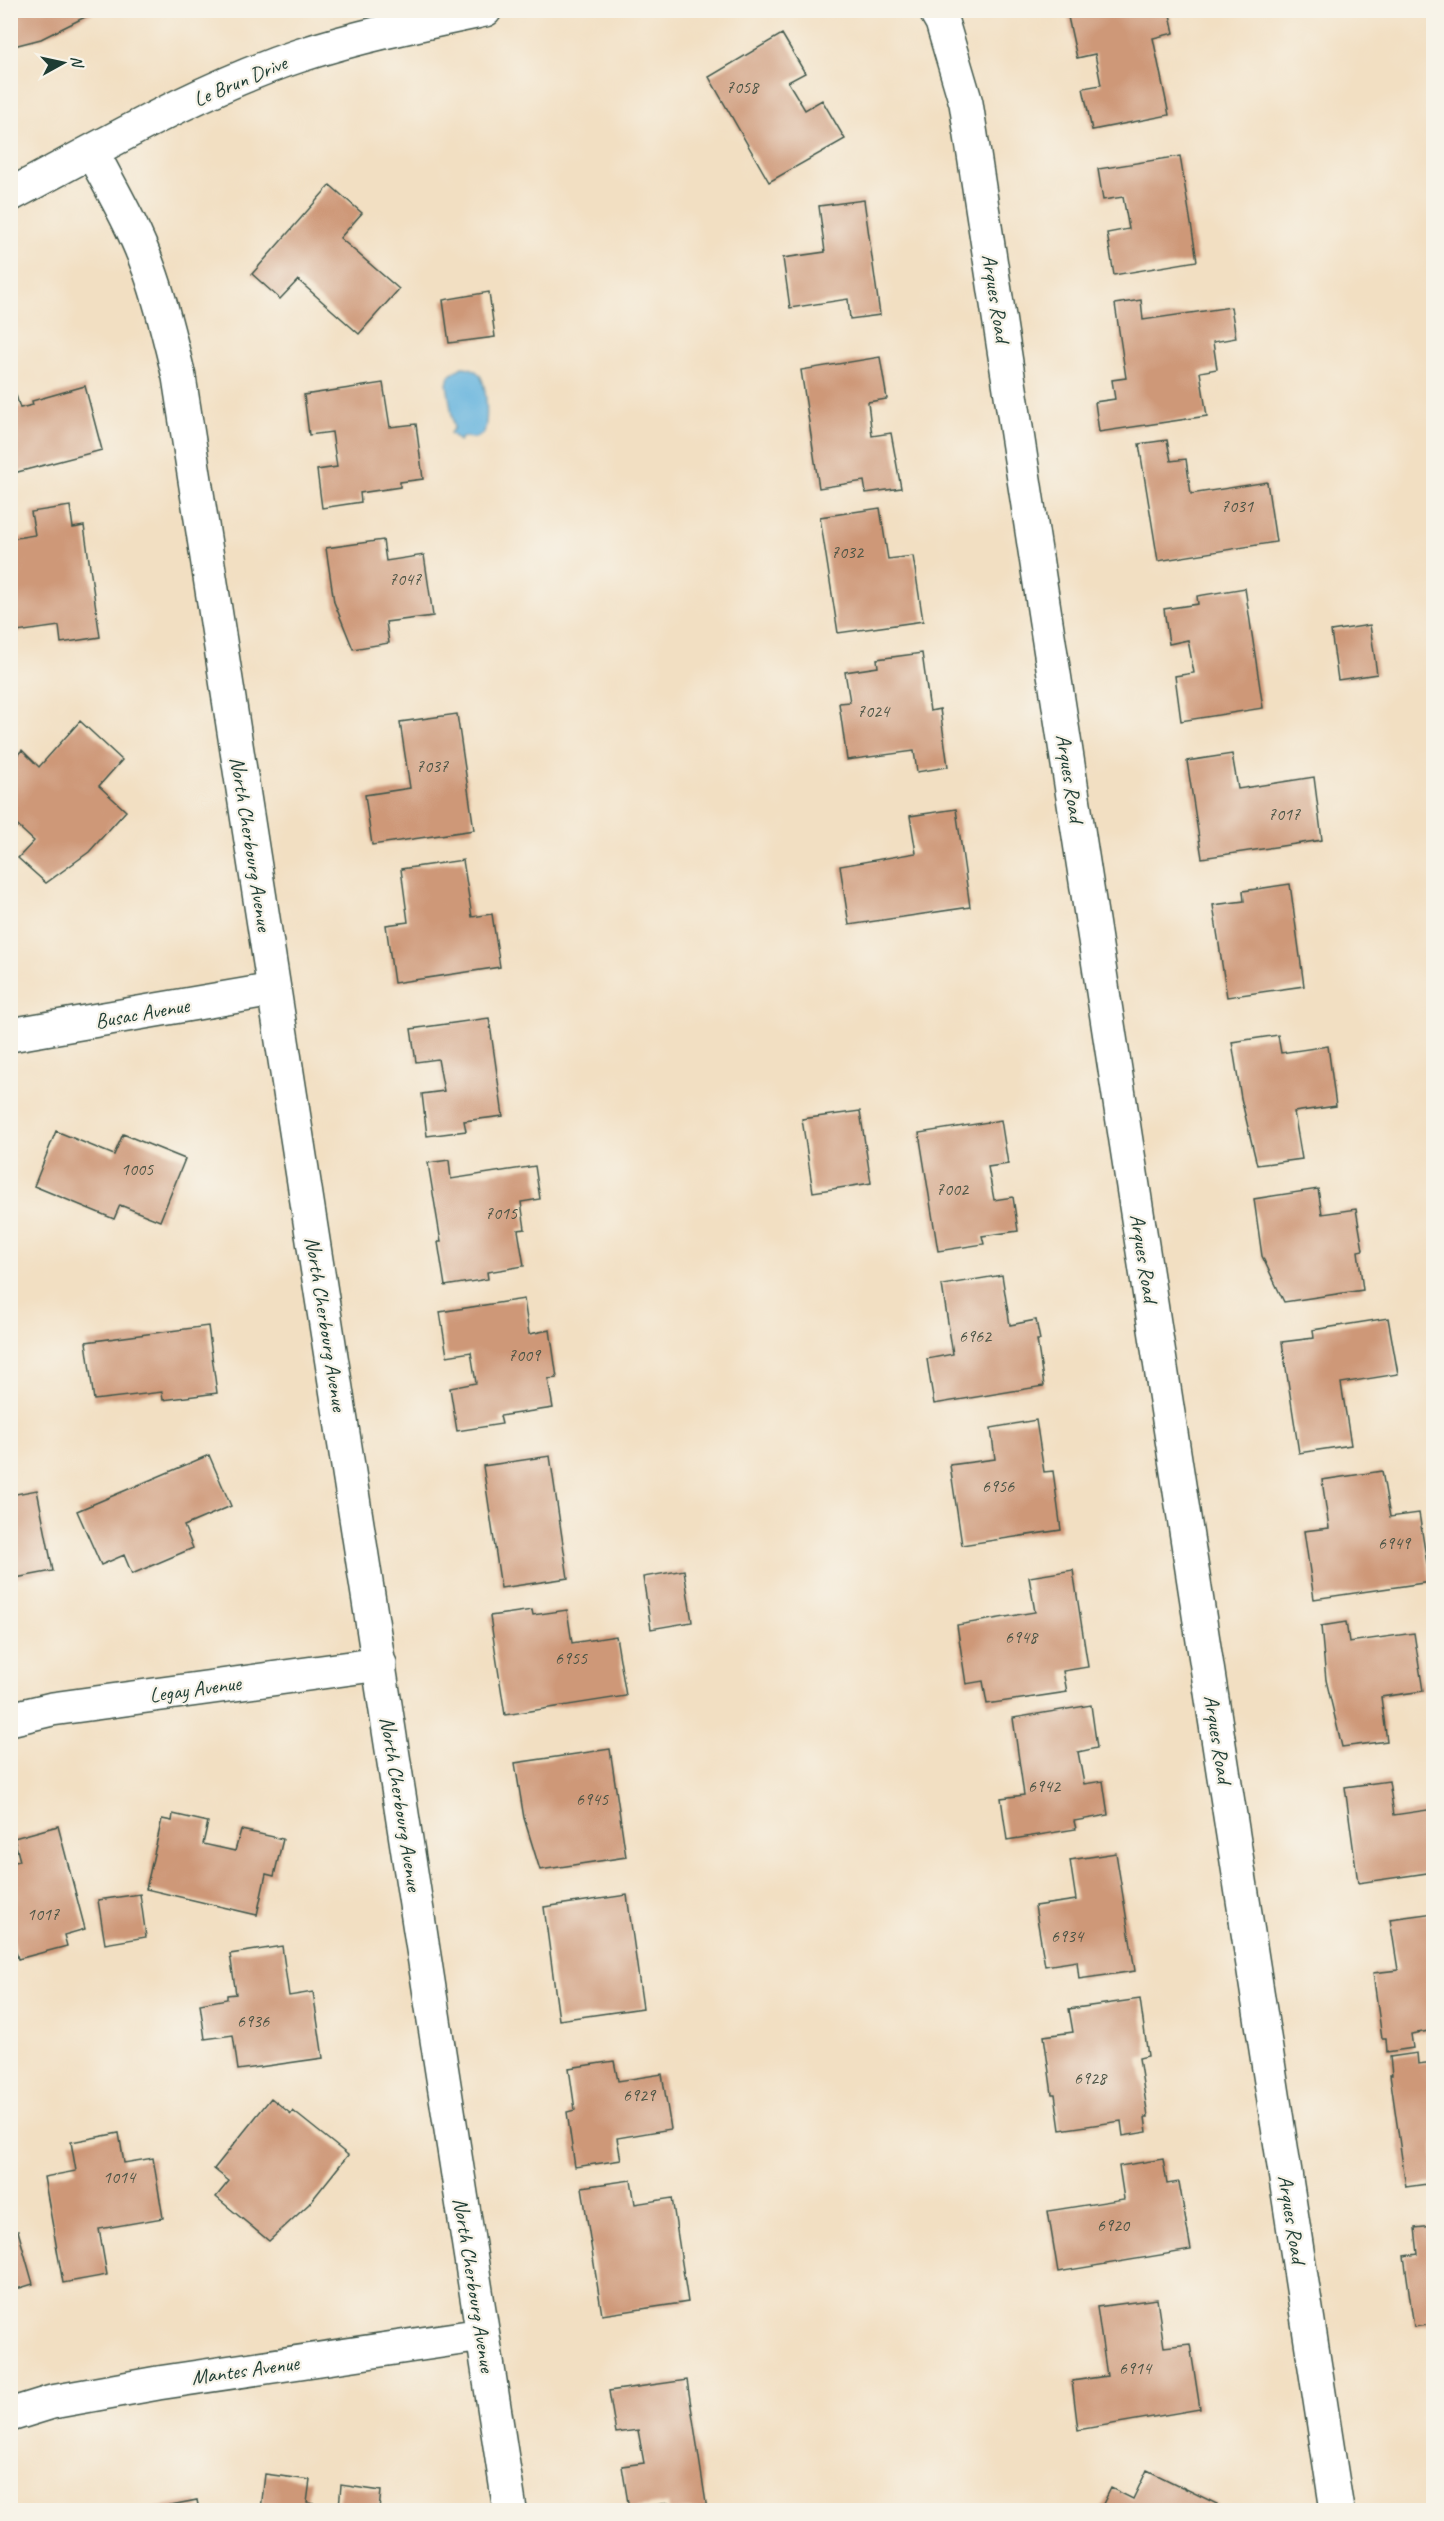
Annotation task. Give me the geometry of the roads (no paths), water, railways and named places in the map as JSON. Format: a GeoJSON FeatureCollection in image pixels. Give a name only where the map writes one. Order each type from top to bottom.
{"type":"FeatureCollection","features":[{"type":"Feature","properties":{"kind":"street","name":"Le Brun Drive"},"geometry":{"type":"LineString","coordinates":[[10,195],[212,90],[298,56],[404,27],[485,10]]}},
{"type":"Feature","properties":{"kind":"street","name":"Arques Road"},"geometry":{"type":"LineString","coordinates":[[934,10],[942,22],[966,103],[1336,2511]]}},
{"type":"Feature","properties":{"kind":"street","name":"North Cherbourg Avenue"},"geometry":{"type":"LineString","coordinates":[[92,152],[148,266],[166,320],[176,365],[380,1664],[510,2511]]}},
{"type":"Feature","properties":{"kind":"street","name":"Busac Avenue"},"geometry":{"type":"LineString","coordinates":[[10,1035],[273,990]]}},
{"type":"Feature","properties":{"kind":"street","name":"Legay Avenue"},"geometry":{"type":"LineString","coordinates":[[10,1719],[52,1709],[380,1664]]}},
{"type":"Feature","properties":{"kind":"street","name":"Mantes Avenue"},"geometry":{"type":"LineString","coordinates":[[10,2415],[52,2402],[148,2385],[482,2335]]}},
{"type":"Feature","properties":{"kind":"water"},"geometry":{"type":"Polygon","coordinates":[[[462,367],[474,370],[482,379],[486,413],[483,434],[475,438],[463,437],[459,441],[450,433],[454,428],[447,384],[449,376],[462,367]]]}}]}
